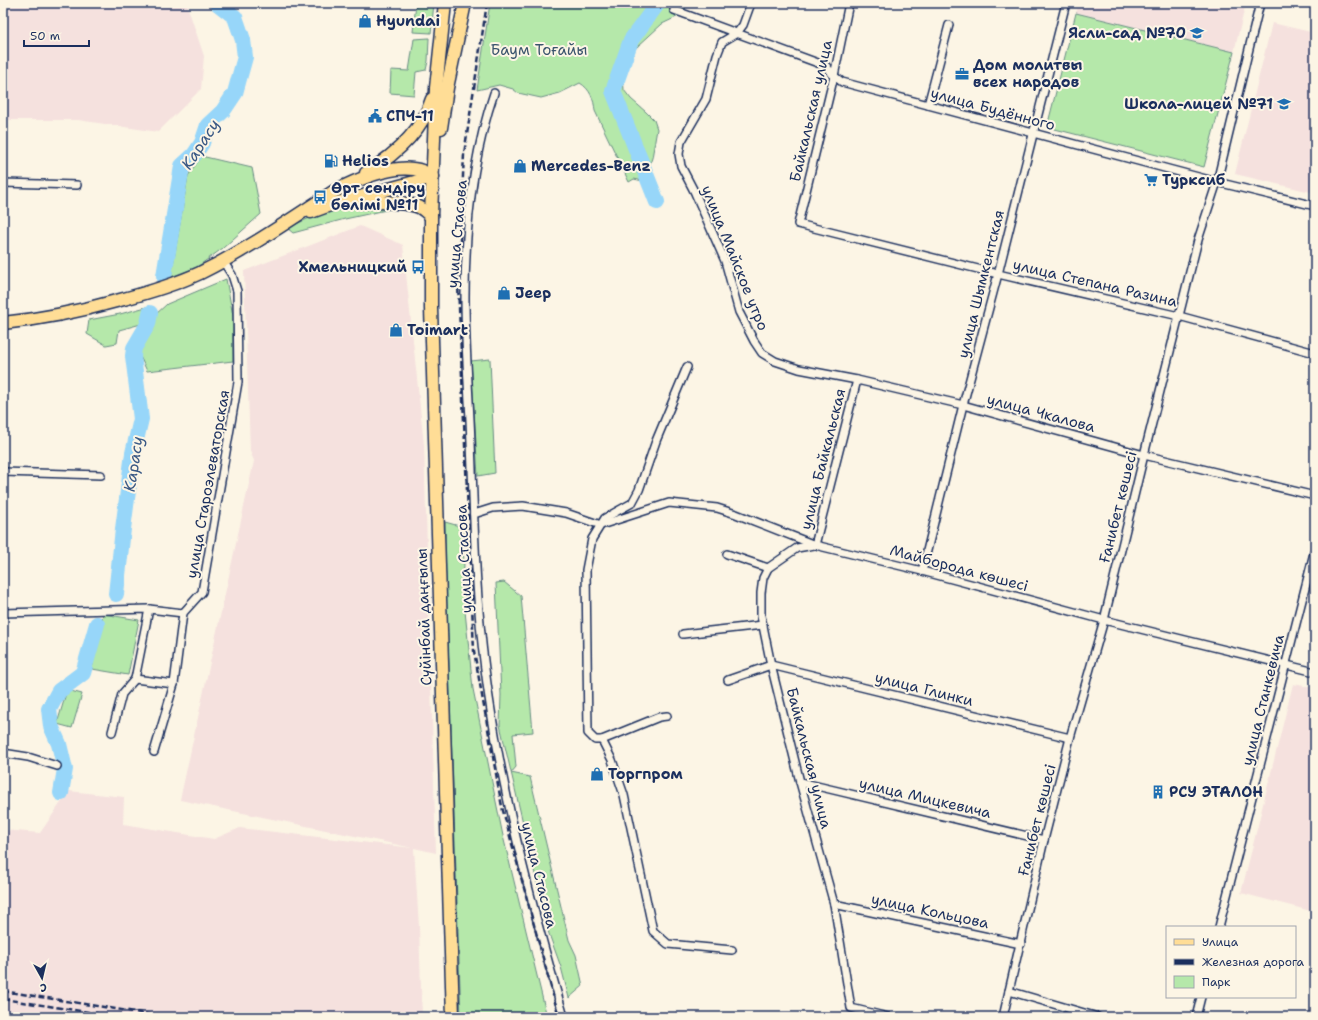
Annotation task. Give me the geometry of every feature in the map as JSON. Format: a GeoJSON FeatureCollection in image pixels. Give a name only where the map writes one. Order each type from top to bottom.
{"type":"FeatureCollection","features":[{"type":"Feature","properties":{"kind":"main road"},"geometry":{"type":"LineString","coordinates":[[433,177],[436,88],[445,3]]}},
{"type":"Feature","properties":{"kind":"main road"},"geometry":{"type":"LineString","coordinates":[[433,177],[447,90],[465,3]]}},
{"type":"Feature","properties":{"kind":"main road"},"geometry":{"type":"LineString","coordinates":[[3,323],[39,319],[97,306],[153,291],[179,282],[223,261],[378,165],[411,137],[424,120],[436,88]]}},
{"type":"Feature","properties":{"kind":"main road"},"geometry":{"type":"LineString","coordinates":[[350,183],[382,172],[406,168],[422,171],[433,177]]}},
{"type":"Feature","properties":{"kind":"main road"},"geometry":{"type":"LineString","coordinates":[[292,218],[330,205],[433,177]]}},
{"type":"Feature","properties":{"kind":"main road","name":"Сүйінбай даңғылы"},"geometry":{"type":"LineString","coordinates":[[433,177],[431,308],[453,1017]]}},
{"type":"Feature","properties":{"kind":"main road"},"geometry":{"type":"LineString","coordinates":[[330,205],[374,202],[412,205],[421,208],[432,216]]}},
{"type":"Feature","properties":{"kind":"street","name":"улица Майское утро"},"geometry":{"type":"LineString","coordinates":[[751,3],[743,25],[737,33],[722,42],[706,99],[681,142],[679,154],[681,166],[695,193],[725,261],[739,312],[762,353]]}},
{"type":"Feature","properties":{"kind":"street","name":"Байкальская улица"},"geometry":{"type":"LineString","coordinates":[[798,224],[834,76],[849,3]]}},
{"type":"Feature","properties":{"kind":"street","name":"улица Шымкентская"},"geometry":{"type":"LineString","coordinates":[[922,572],[963,405],[998,274],[1066,3]]}},
{"type":"Feature","properties":{"kind":"street","name":"Ғанибет көшесі"},"geometry":{"type":"LineString","coordinates":[[1003,1017],[1044,840],[1070,738],[1104,620],[1198,240],[1217,182],[1260,3]]}},
{"type":"Feature","properties":{"kind":"street","name":"улица Будённого"},"geometry":{"type":"LineString","coordinates":[[674,10],[826,66],[834,76],[842,82],[1217,182],[1315,206]]}},
{"type":"Feature","properties":{"kind":"street"},"geometry":{"type":"LineString","coordinates":[[928,105],[949,26]]}},
{"type":"Feature","properties":{"kind":"street","name":"улица Стасова"},"geometry":{"type":"LineString","coordinates":[[494,93],[487,113],[474,178],[470,202],[466,261],[465,299],[479,611],[485,669],[499,759],[512,822],[540,933],[564,1017]]}},
{"type":"Feature","properties":{"kind":"street"},"geometry":{"type":"LineString","coordinates":[[3,183],[77,185]]}},
{"type":"Feature","properties":{"kind":"street","name":"улица Степана Разина"},"geometry":{"type":"LineString","coordinates":[[798,224],[998,274],[1179,316],[1315,353]]}},
{"type":"Feature","properties":{"kind":"street","name":"улица Староэлеваторская"},"geometry":{"type":"LineString","coordinates":[[183,613],[202,592],[238,382],[237,291],[232,275],[223,261]]}},
{"type":"Feature","properties":{"kind":"street","name":"улица Чкалова"},"geometry":{"type":"LineString","coordinates":[[762,353],[775,361],[799,369],[857,380],[963,405],[1144,455],[1315,496]]}},
{"type":"Feature","properties":{"kind":"street"},"geometry":{"type":"LineString","coordinates":[[667,716],[658,717],[602,740],[595,740],[588,733],[586,570],[592,539],[605,518],[632,503],[639,490],[656,440],[687,368]]}},
{"type":"Feature","properties":{"kind":"street","name":"улица Байкальская"},"geometry":{"type":"LineString","coordinates":[[815,545],[857,380]]}},
{"type":"Feature","properties":{"kind":"street"},"geometry":{"type":"LineString","coordinates":[[3,472],[101,475]]}},
{"type":"Feature","properties":{"kind":"street","name":"Майборода көшесі"},"geometry":{"type":"LineString","coordinates":[[601,525],[669,503],[717,508],[815,545],[1104,620],[1315,672]]}},
{"type":"Feature","properties":{"kind":"street"},"geometry":{"type":"LineString","coordinates":[[474,514],[493,508],[523,506],[566,513],[601,525]]}},
{"type":"Feature","properties":{"kind":"street"},"geometry":{"type":"LineString","coordinates":[[727,554],[768,568],[797,548],[815,545]]}},
{"type":"Feature","properties":{"kind":"street","name":"улица Станкевича"},"geometry":{"type":"LineString","coordinates":[[1219,926],[1315,549]]}},
{"type":"Feature","properties":{"kind":"street","name":"Байкальская улица"},"geometry":{"type":"LineString","coordinates":[[768,568],[763,578],[761,593],[761,616],[771,665],[800,782],[834,904],[851,1008],[888,1017]]}},
{"type":"Feature","properties":{"kind":"street"},"geometry":{"type":"LineString","coordinates":[[112,732],[122,694],[135,679],[149,609]]}},
{"type":"Feature","properties":{"kind":"street"},"geometry":{"type":"LineString","coordinates":[[3,613],[149,609],[183,613],[174,684],[154,752]]}},
{"type":"Feature","properties":{"kind":"street"},"geometry":{"type":"LineString","coordinates":[[683,634],[763,625]]}},
{"type":"Feature","properties":{"kind":"street"},"geometry":{"type":"LineString","coordinates":[[728,680],[771,665]]}},
{"type":"Feature","properties":{"kind":"street","name":"улица Глинки"},"geometry":{"type":"LineString","coordinates":[[771,665],[1070,738]]}},
{"type":"Feature","properties":{"kind":"street"},"geometry":{"type":"LineString","coordinates":[[135,679],[174,684]]}},
{"type":"Feature","properties":{"kind":"street"},"geometry":{"type":"LineString","coordinates":[[602,740],[612,760],[624,795],[653,931],[668,944],[732,950]]}},
{"type":"Feature","properties":{"kind":"street"},"geometry":{"type":"LineString","coordinates":[[3,753],[28,757],[57,766]]}},
{"type":"Feature","properties":{"kind":"street","name":"улица Мицкевича"},"geometry":{"type":"LineString","coordinates":[[800,782],[1044,840]]}},
{"type":"Feature","properties":{"kind":"street","name":"улица Кольцова"},"geometry":{"type":"LineString","coordinates":[[834,904],[1021,944]]}},
{"type":"Feature","properties":{"kind":"street"},"geometry":{"type":"LineString","coordinates":[[1009,991],[1098,1017]]}},
{"type":"Feature","properties":{"kind":"street"},"geometry":{"type":"LineString","coordinates":[[1196,1017],[1201,998]]}},
{"type":"Feature","properties":{"kind":"shaded area"},"geometry":{"type":"Polygon","coordinates":[[[3,3],[187,3],[204,56],[201,89],[158,132],[78,120],[3,120],[3,3]]]}},
{"type":"Feature","properties":{"kind":"shaded area","name":"Ясли-сад №70"},"geometry":{"type":"Polygon","coordinates":[[[1079,3],[1246,3],[1234,52],[1076,13],[1079,3]]]}},
{"type":"Feature","properties":{"kind":"shaded area","name":"Школа-лицей №71"},"geometry":{"type":"Polygon","coordinates":[[[1272,23],[1315,33],[1315,193],[1235,174],[1272,23]]]}},
{"type":"Feature","properties":{"kind":"shaded area"},"geometry":{"type":"Polygon","coordinates":[[[360,226],[403,245],[424,445],[436,853],[414,848],[419,927],[422,1017],[3,1017],[3,830],[40,833],[69,791],[124,797],[123,824],[214,839],[240,828],[413,848],[180,800],[254,461],[250,451],[244,271],[360,226]]]}},
{"type":"Feature","properties":{"kind":"shaded area"},"geometry":{"type":"Polygon","coordinates":[[[1293,684],[1315,688],[1315,912],[1241,893],[1293,684]]]}},
{"type":"Feature","properties":{"kind":"green space"},"geometry":{"type":"Polygon","coordinates":[[[416,3],[434,3],[431,33],[413,32],[416,3]]]}},
{"type":"Feature","properties":{"kind":"green space","name":"Баум Тоғайы"},"geometry":{"type":"Polygon","coordinates":[[[490,3],[688,3],[683,14],[662,24],[626,59],[623,75],[624,90],[631,99],[654,120],[657,129],[652,158],[648,169],[647,182],[634,179],[629,182],[595,111],[594,102],[591,95],[580,83],[560,93],[541,98],[518,93],[513,89],[499,85],[477,90],[490,3]]]}},
{"type":"Feature","properties":{"kind":"green space"},"geometry":{"type":"Polygon","coordinates":[[[1076,13],[1234,52],[1204,167],[1047,127],[1076,13]]]}},
{"type":"Feature","properties":{"kind":"green space"},"geometry":{"type":"Polygon","coordinates":[[[429,38],[426,70],[416,72],[414,95],[390,93],[391,70],[409,71],[414,39],[429,38]]]}},
{"type":"Feature","properties":{"kind":"green space"},"geometry":{"type":"Polygon","coordinates":[[[201,156],[252,168],[261,214],[223,248],[197,267],[171,277],[188,176],[201,156]]]}},
{"type":"Feature","properties":{"kind":"green space"},"geometry":{"type":"Polygon","coordinates":[[[359,205],[400,207],[345,219],[293,233],[287,228],[330,209],[359,205]]]}},
{"type":"Feature","properties":{"kind":"green space"},"geometry":{"type":"Polygon","coordinates":[[[226,279],[233,316],[233,361],[147,371],[137,350],[155,315],[167,304],[226,279]]]}},
{"type":"Feature","properties":{"kind":"green space"},"geometry":{"type":"Polygon","coordinates":[[[146,307],[141,324],[119,330],[117,343],[106,345],[87,334],[89,320],[146,307]]]}},
{"type":"Feature","properties":{"kind":"green space"},"geometry":{"type":"Polygon","coordinates":[[[490,359],[495,473],[478,476],[471,361],[490,359]]]}},
{"type":"Feature","properties":{"kind":"green space"},"geometry":{"type":"Polygon","coordinates":[[[445,522],[463,527],[465,611],[473,689],[503,836],[547,1017],[461,1017],[445,522]]]}},
{"type":"Feature","properties":{"kind":"green space"},"geometry":{"type":"Polygon","coordinates":[[[504,582],[521,596],[533,732],[513,734],[516,767],[511,773],[500,725],[501,695],[496,583],[504,582]]]}},
{"type":"Feature","properties":{"kind":"green space"},"geometry":{"type":"Polygon","coordinates":[[[103,614],[139,620],[128,675],[92,669],[103,614]]]}},
{"type":"Feature","properties":{"kind":"green space"},"geometry":{"type":"Polygon","coordinates":[[[67,690],[82,694],[72,728],[57,724],[67,690]]]}},
{"type":"Feature","properties":{"kind":"green space"},"geometry":{"type":"Polygon","coordinates":[[[511,773],[530,777],[569,940],[576,955],[583,986],[569,998],[561,967],[549,934],[511,773]]]}},
{"type":"Feature","properties":{"kind":"waterway","name":"Карасу"},"geometry":{"type":"LineString","coordinates":[[164,276],[182,166],[194,155],[202,143],[208,125],[223,111],[235,93],[245,57],[243,40],[235,17],[217,3]]}},
{"type":"Feature","properties":{"kind":"waterway"},"geometry":{"type":"LineString","coordinates":[[657,202],[613,91],[631,40],[658,3]]}},
{"type":"Feature","properties":{"kind":"waterway","name":"Карасу"},"geometry":{"type":"LineString","coordinates":[[116,594],[133,453],[141,419],[133,356],[134,348],[148,324],[150,313]]}},
{"type":"Feature","properties":{"kind":"waterway"},"geometry":{"type":"LineString","coordinates":[[61,793],[65,769],[59,744],[51,726],[49,709],[59,691],[83,673],[97,624]]}},
{"type":"Feature","properties":{"kind":"railway"},"geometry":{"type":"LineString","coordinates":[[487,3],[464,154],[458,284],[474,651],[502,807],[559,1017]]}},
{"type":"Feature","properties":{"kind":"railway"},"geometry":{"type":"LineString","coordinates":[[3,991],[166,1017]]}},
{"type":"Feature","properties":{"kind":"railway"},"geometry":{"type":"LineString","coordinates":[[3,999],[120,1017]]}},
{"type":"Feature","properties":{"kind":"place","name":"Hyundai"},"geometry":{"type":"Point","coordinates":[365,21]}},
{"type":"Feature","properties":{"kind":"place","name":"Ясли-сад №70"},"geometry":{"type":"Point","coordinates":[1197,33]}},
{"type":"Feature","properties":{"kind":"place","name":"Дом молитвы всех народов"},"geometry":{"type":"Point","coordinates":[962,74]}},
{"type":"Feature","properties":{"kind":"place","name":"Школа-лицей №71"},"geometry":{"type":"Point","coordinates":[1284,104]}},
{"type":"Feature","properties":{"kind":"place","name":"СПЧ-11"},"geometry":{"type":"Point","coordinates":[375,116]}},
{"type":"Feature","properties":{"kind":"place","name":"Helios"},"geometry":{"type":"Point","coordinates":[331,161]}},
{"type":"Feature","properties":{"kind":"place","name":"Mercedes-Benz"},"geometry":{"type":"Point","coordinates":[520,166]}},
{"type":"Feature","properties":{"kind":"place","name":"Турксиб"},"geometry":{"type":"Point","coordinates":[1151,180]}},
{"type":"Feature","properties":{"kind":"place","name":"Өрт сөндіру бөлімі №11"},"geometry":{"type":"Point","coordinates":[320,197]}},
{"type":"Feature","properties":{"kind":"place","name":"Хмельницкий"},"geometry":{"type":"Point","coordinates":[418,267]}},
{"type":"Feature","properties":{"kind":"place","name":"Jeep"},"geometry":{"type":"Point","coordinates":[504,293]}},
{"type":"Feature","properties":{"kind":"place","name":"Toimart"},"geometry":{"type":"Point","coordinates":[396,330]}},
{"type":"Feature","properties":{"kind":"place","name":"Торгпром"},"geometry":{"type":"Point","coordinates":[597,774]}},
{"type":"Feature","properties":{"kind":"place","name":"РСУ ЭТАЛОН"},"geometry":{"type":"Point","coordinates":[1158,792]}}]}
